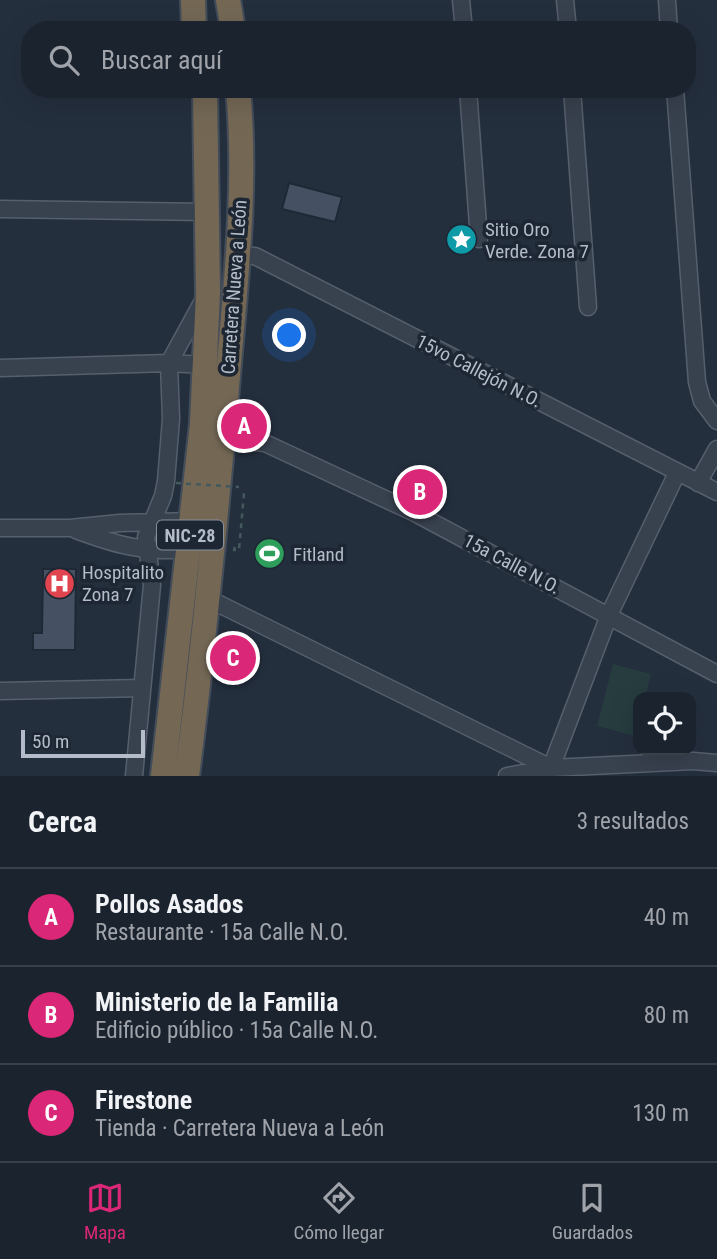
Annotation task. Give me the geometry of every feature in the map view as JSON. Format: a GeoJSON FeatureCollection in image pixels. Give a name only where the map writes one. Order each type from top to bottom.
{"type":"FeatureCollection","features":[{"type":"Feature","properties":{"kind":"highway"},"geometry":{"type":"LineString","coordinates":[[193,0],[194,21]]}},
{"type":"Feature","properties":{"kind":"highway"},"geometry":{"type":"LineString","coordinates":[[204,0],[204,21]]}},
{"type":"Feature","properties":{"kind":"highway"},"geometry":{"type":"LineString","coordinates":[[230,0],[232,21]]}},
{"type":"Feature","properties":{"kind":"highway","name":"Carretera Nueva a León"},"geometry":{"type":"LineString","coordinates":[[163,776],[202,424],[208,293],[205,98]]}},
{"type":"Feature","properties":{"kind":"highway","name":"Carretera Nueva a León"},"geometry":{"type":"LineString","coordinates":[[187,776],[209,599],[239,256],[239,98]]}},
{"type":"Feature","properties":{"kind":"street"},"geometry":{"type":"LineString","coordinates":[[461,0],[463,21]]}},
{"type":"Feature","properties":{"kind":"street"},"geometry":{"type":"LineString","coordinates":[[565,0],[567,21]]}},
{"type":"Feature","properties":{"kind":"street"},"geometry":{"type":"LineString","coordinates":[[667,0],[669,21]]}},
{"type":"Feature","properties":{"kind":"street"},"geometry":{"type":"LineString","coordinates":[[469,98],[479,239]]}},
{"type":"Feature","properties":{"kind":"street"},"geometry":{"type":"LineString","coordinates":[[573,98],[588,307]]}},
{"type":"Feature","properties":{"kind":"street"},"geometry":{"type":"LineString","coordinates":[[676,98],[697,382],[702,401],[717,421]]}},
{"type":"Feature","properties":{"kind":"street"},"geometry":{"type":"LineString","coordinates":[[0,209],[206,212]]}},
{"type":"Feature","properties":{"kind":"street","name":"15vo Callejón N.O."},"geometry":{"type":"LineString","coordinates":[[239,256],[255,256],[717,492]]}},
{"type":"Feature","properties":{"kind":"street"},"geometry":{"type":"LineString","coordinates":[[134,776],[152,585],[146,537],[166,481],[171,419],[169,363],[208,293]]}},
{"type":"Feature","properties":{"kind":"street"},"geometry":{"type":"LineString","coordinates":[[0,368],[169,363],[204,365]]}},
{"type":"Feature","properties":{"kind":"street","name":"15a Calle N.O."},"geometry":{"type":"LineString","coordinates":[[223,439],[265,443],[415,513],[717,674]]}},
{"type":"Feature","properties":{"kind":"street"},"geometry":{"type":"LineString","coordinates":[[698,483],[717,449]]}},
{"type":"Feature","properties":{"kind":"street"},"geometry":{"type":"LineString","coordinates":[[551,768],[610,615],[677,473]]}},
{"type":"Feature","properties":{"kind":"street"},"geometry":{"type":"LineString","coordinates":[[0,528],[70,528],[192,522]]}},
{"type":"Feature","properties":{"kind":"street"},"geometry":{"type":"LineString","coordinates":[[70,528],[115,544],[148,551],[189,550]]}},
{"type":"Feature","properties":{"kind":"street"},"geometry":{"type":"LineString","coordinates":[[209,599],[551,768]]}},
{"type":"Feature","properties":{"kind":"street"},"geometry":{"type":"LineString","coordinates":[[0,691],[142,688]]}},
{"type":"Feature","properties":{"kind":"street"},"geometry":{"type":"LineString","coordinates":[[507,776],[551,768],[693,769],[717,763]]}},
{"type":"Feature","properties":{"kind":"path"},"geometry":{"type":"LineString","coordinates":[[176,483],[240,487],[234,550],[239,550],[244,493]]}},
{"type":"Feature","properties":{"kind":"green space"},"geometry":{"type":"Polygon","coordinates":[[[613,664],[651,674],[646,692],[633,692],[633,735],[597,726],[613,664]]]}},
{"type":"Feature","properties":{"kind":"building"},"geometry":{"type":"Polygon","coordinates":[[[289,183],[342,197],[335,222],[282,209],[289,183]]]}},
{"type":"Feature","properties":{"kind":"building"},"geometry":{"type":"Polygon","coordinates":[[[43,569],[76,569],[75,650],[33,650],[33,633],[42,633],[43,569]]]}},
{"type":"Feature","properties":{"kind":"building"},"geometry":{"type":"Polygon","coordinates":[[[224,643],[242,644],[241,672],[223,672],[224,643]]]}},
{"type":"Feature","properties":{"kind":"place","name":"Sitio Oro Verde. Zona 7"},"geometry":{"type":"Point","coordinates":[462,240]}},
{"type":"Feature","properties":{"kind":"place","name":"Pollos Asados"},"geometry":{"type":"Point","coordinates":[244,426]}},
{"type":"Feature","properties":{"kind":"place","name":"Ministerio de la Familia"},"geometry":{"type":"Point","coordinates":[420,492]}},
{"type":"Feature","properties":{"kind":"place","name":"Fitland"},"geometry":{"type":"Point","coordinates":[270,554]}},
{"type":"Feature","properties":{"kind":"place","name":"Hospitalito Zona 7"},"geometry":{"type":"Point","coordinates":[59,583]}},
{"type":"Feature","properties":{"kind":"place","name":"Firestone"},"geometry":{"type":"Point","coordinates":[233,658]}}]}
